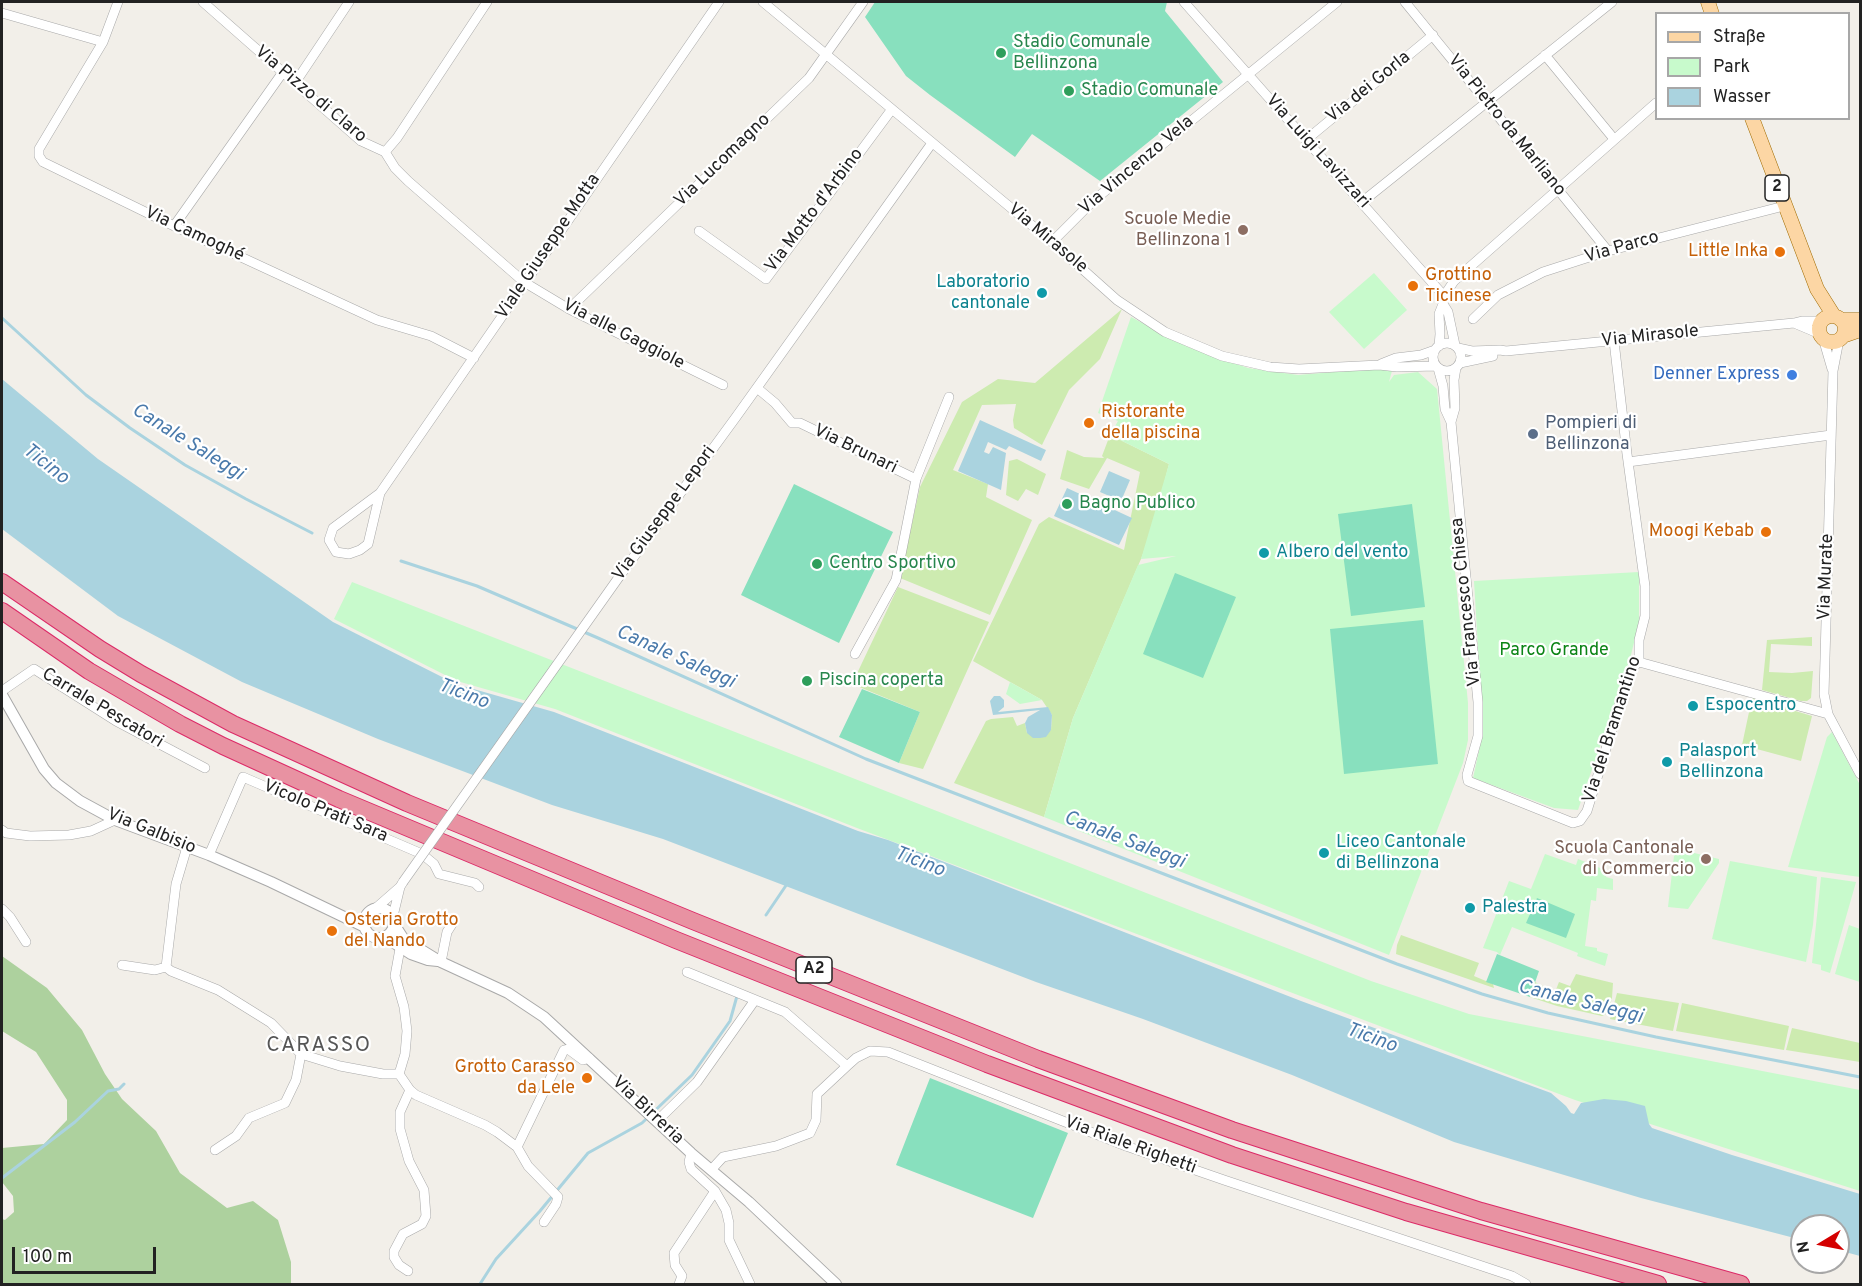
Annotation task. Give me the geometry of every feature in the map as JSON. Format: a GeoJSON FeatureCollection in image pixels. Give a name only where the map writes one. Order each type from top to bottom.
{"type":"FeatureCollection","features":[{"type":"Feature","properties":{"kind":"highway","name":"A2"},"geometry":{"type":"LineString","coordinates":[[2,582],[54,620],[141,674],[279,746],[494,839],[854,986],[1111,1087],[1304,1155],[1481,1211],[1741,1284]]}},
{"type":"Feature","properties":{"kind":"highway","name":"A2"},"geometry":{"type":"LineString","coordinates":[[2,611],[89,671],[180,724],[232,750],[339,799],[665,935],[997,1068],[1232,1155],[1417,1215],[1658,1284]]}},
{"type":"Feature","properties":{"kind":"main road","name":"2"},"geometry":{"type":"LineString","coordinates":[[1753,120],[1828,326]]}},
{"type":"Feature","properties":{"kind":"main road"},"geometry":{"type":"LineString","coordinates":[[1828,326],[1860,320]]}},
{"type":"Feature","properties":{"kind":"main road"},"geometry":{"type":"LineString","coordinates":[[1828,326],[1832,342],[1860,330]]}},
{"type":"Feature","properties":{"kind":"main road"},"geometry":{"type":"LineString","coordinates":[[1828,326],[1845,330],[1841,338]]}},
{"type":"Feature","properties":{"kind":"street"},"geometry":{"type":"LineString","coordinates":[[2,13],[103,42],[118,2]]}},
{"type":"Feature","properties":{"kind":"street","name":"Via Pizzo di Claro"},"geometry":{"type":"LineString","coordinates":[[203,2],[361,141],[385,152],[408,181],[524,282]]}},
{"type":"Feature","properties":{"kind":"street"},"geometry":{"type":"LineString","coordinates":[[295,83],[349,2]]}},
{"type":"Feature","properties":{"kind":"street"},"geometry":{"type":"LineString","coordinates":[[385,152],[397,138],[487,2]]}},
{"type":"Feature","properties":{"kind":"street","name":"Viale Giuseppe Motta"},"geometry":{"type":"LineString","coordinates":[[380,493],[368,544],[349,554],[336,552],[329,540],[333,528],[380,493],[719,2]]}},
{"type":"Feature","properties":{"kind":"street","name":"Via Mirasole"},"geometry":{"type":"LineString","coordinates":[[763,2],[1052,242],[1117,300],[1165,332],[1202,349],[1242,361],[1280,368],[1332,369],[1379,364],[1396,358],[1421,355],[1437,348]]}},
{"type":"Feature","properties":{"kind":"street","name":"Via Lucomagno"},"geometry":{"type":"LineString","coordinates":[[570,309],[809,78],[863,2]]}},
{"type":"Feature","properties":{"kind":"street","name":"Via Luigi Lavizzari"},"geometry":{"type":"LineString","coordinates":[[1184,2],[1362,202],[1444,300],[1457,347]]}},
{"type":"Feature","properties":{"kind":"street","name":"Via Vincenzo Vela"},"geometry":{"type":"LineString","coordinates":[[1052,242],[1093,201],[1337,2]]}},
{"type":"Feature","properties":{"kind":"street","name":"Via Pietro da Marliano"},"geometry":{"type":"LineString","coordinates":[[1405,2],[1608,251]]}},
{"type":"Feature","properties":{"kind":"street"},"geometry":{"type":"LineString","coordinates":[[1362,202],[1612,2]]}},
{"type":"Feature","properties":{"kind":"street","name":"Via dei Gorla"},"geometry":{"type":"LineString","coordinates":[[1306,140],[1433,35]]}},
{"type":"Feature","properties":{"kind":"street","name":"Via Camoghé"},"geometry":{"type":"LineString","coordinates":[[103,42],[39,149],[39,156],[43,162],[174,226],[377,320],[431,336],[474,358]]}},
{"type":"Feature","properties":{"kind":"street"},"geometry":{"type":"LineString","coordinates":[[1545,55],[1614,139]]}},
{"type":"Feature","properties":{"kind":"street"},"geometry":{"type":"LineString","coordinates":[[174,226],[283,72]]}},
{"type":"Feature","properties":{"kind":"street"},"geometry":{"type":"LineString","coordinates":[[1437,348],[1446,343],[1457,347],[1461,356],[1458,366],[1449,372],[1437,367],[1433,358],[1440,334],[1439,314],[1454,281],[1655,104]]}},
{"type":"Feature","properties":{"kind":"street","name":"Via Motto d'Arbino"},"geometry":{"type":"LineString","coordinates":[[699,231],[766,279],[892,109]]}},
{"type":"Feature","properties":{"kind":"street","name":"Via Giuseppe Lepori"},"geometry":{"type":"LineString","coordinates":[[371,911],[402,884],[619,577],[932,142]]}},
{"type":"Feature","properties":{"kind":"street","name":"Via Parco"},"geometry":{"type":"LineString","coordinates":[[1473,319],[1498,295],[1543,272],[1608,251],[1784,206]]}},
{"type":"Feature","properties":{"kind":"street","name":"Via alle Gaggiole"},"geometry":{"type":"LineString","coordinates":[[524,282],[570,309],[723,385]]}},
{"type":"Feature","properties":{"kind":"street","name":"Via Mirasole"},"geometry":{"type":"LineString","coordinates":[[1458,366],[1506,351],[1794,323],[1828,326]]}},
{"type":"Feature","properties":{"kind":"street","name":"Via Murate"},"geometry":{"type":"LineString","coordinates":[[1828,326],[1833,371],[1824,694],[1828,714],[1860,774]]}},
{"type":"Feature","properties":{"kind":"street","name":"Via Murate"},"geometry":{"type":"LineString","coordinates":[[1833,371],[1841,338]]}},
{"type":"Feature","properties":{"kind":"street","name":"Via del Bramantino"},"geometry":{"type":"LineString","coordinates":[[1468,781],[1573,823],[1580,820],[1587,811],[1622,696],[1634,666],[1639,662],[1639,640],[1646,602],[1614,340]]}},
{"type":"Feature","properties":{"kind":"street","name":"Via Mirasole"},"geometry":{"type":"LineString","coordinates":[[1457,347],[1472,351],[1506,351]]}},
{"type":"Feature","properties":{"kind":"street","name":"Via Mirasole"},"geometry":{"type":"LineString","coordinates":[[1379,364],[1397,367],[1437,367]]}},
{"type":"Feature","properties":{"kind":"street","name":"Via Francesco Chiesa"},"geometry":{"type":"LineString","coordinates":[[1451,422],[1455,408],[1454,380],[1458,366]]}},
{"type":"Feature","properties":{"kind":"street","name":"Via Francesco Chiesa"},"geometry":{"type":"LineString","coordinates":[[1437,367],[1443,386],[1445,409],[1451,422],[1479,722],[1476,747],[1467,776],[1468,781]]}},
{"type":"Feature","properties":{"kind":"street","name":"Via Brunari"},"geometry":{"type":"LineString","coordinates":[[757,388],[781,409],[792,423],[800,423],[916,479],[948,397]]}},
{"type":"Feature","properties":{"kind":"street"},"geometry":{"type":"LineString","coordinates":[[1628,462],[1831,435]]}},
{"type":"Feature","properties":{"kind":"street"},"geometry":{"type":"LineString","coordinates":[[855,654],[896,580],[916,479]]}},
{"type":"Feature","properties":{"kind":"street"},"geometry":{"type":"LineString","coordinates":[[1639,662],[1828,714]]}},
{"type":"Feature","properties":{"kind":"street","name":"Carrale Pescatori"},"geometry":{"type":"LineString","coordinates":[[2,694],[34,669],[116,721],[205,768]]}},
{"type":"Feature","properties":{"kind":"street","name":"Via Galbisio"},"geometry":{"type":"LineString","coordinates":[[2,694],[34,754],[56,783],[80,801],[115,820],[209,855],[271,882],[364,927]]}},
{"type":"Feature","properties":{"kind":"street","name":"Vicolo Prati Sara"},"geometry":{"type":"LineString","coordinates":[[209,855],[243,777],[422,854],[434,864],[439,874],[475,883],[479,887]]}},
{"type":"Feature","properties":{"kind":"street"},"geometry":{"type":"LineString","coordinates":[[3,834],[69,835],[91,831],[115,820]]}},
{"type":"Feature","properties":{"kind":"street"},"geometry":{"type":"LineString","coordinates":[[166,967],[176,884],[187,847]]}},
{"type":"Feature","properties":{"kind":"street","name":"Via Giuseppe Lepori"},"geometry":{"type":"LineString","coordinates":[[394,920],[402,884]]}},
{"type":"Feature","properties":{"kind":"street"},"geometry":{"type":"LineString","coordinates":[[2,909],[26,942]]}},
{"type":"Feature","properties":{"kind":"street"},"geometry":{"type":"LineString","coordinates":[[344,917],[371,911],[387,910],[394,920],[392,932],[385,937],[372,937],[364,927],[371,911]]}},
{"type":"Feature","properties":{"kind":"street","name":"Via Birreria"},"geometry":{"type":"LineString","coordinates":[[394,920],[401,943]]}},
{"type":"Feature","properties":{"kind":"street"},"geometry":{"type":"LineString","coordinates":[[441,962],[447,932],[454,921]]}},
{"type":"Feature","properties":{"kind":"street","name":"Via Birreria"},"geometry":{"type":"LineString","coordinates":[[385,937],[493,985],[528,1005],[552,1024],[691,1153],[749,1202],[836,1284]]}},
{"type":"Feature","properties":{"kind":"street"},"geometry":{"type":"LineString","coordinates":[[399,1074],[405,1054],[407,1031],[404,1007],[395,976],[401,943]]}},
{"type":"Feature","properties":{"kind":"street"},"geometry":{"type":"LineString","coordinates":[[122,965],[155,970],[166,967]]}},
{"type":"Feature","properties":{"kind":"street"},"geometry":{"type":"LineString","coordinates":[[166,967],[218,990],[274,1025],[301,1054],[340,1066],[382,1074],[399,1074]]}},
{"type":"Feature","properties":{"kind":"street"},"geometry":{"type":"LineString","coordinates":[[687,972],[785,1012],[847,1066]]}},
{"type":"Feature","properties":{"kind":"street"},"geometry":{"type":"LineString","coordinates":[[656,1120],[698,1082],[755,1000]]}},
{"type":"Feature","properties":{"kind":"street"},"geometry":{"type":"LineString","coordinates":[[517,1147],[563,1052],[567,1049],[583,1060],[589,1058]]}},
{"type":"Feature","properties":{"kind":"street","name":"Via Riale Righetti"},"geometry":{"type":"LineString","coordinates":[[711,1170],[723,1157],[776,1146],[810,1133],[816,1120],[817,1094],[856,1058],[870,1051],[888,1052],[1126,1146],[1512,1276],[1526,1284]]}},
{"type":"Feature","properties":{"kind":"street"},"geometry":{"type":"LineString","coordinates":[[215,1150],[236,1136],[249,1118],[285,1103],[296,1080],[301,1054]]}},
{"type":"Feature","properties":{"kind":"street"},"geometry":{"type":"LineString","coordinates":[[399,1074],[411,1090],[422,1097],[485,1125],[517,1147],[528,1166],[557,1196],[556,1204],[544,1222]]}},
{"type":"Feature","properties":{"kind":"street"},"geometry":{"type":"LineString","coordinates":[[408,1271],[399,1265],[394,1257],[394,1251],[403,1234],[422,1224],[426,1216],[424,1190],[409,1161],[399,1122],[402,1105],[411,1090]]}},
{"type":"Feature","properties":{"kind":"street"},"geometry":{"type":"LineString","coordinates":[[691,1153],[689,1162],[691,1168],[715,1191],[728,1214],[730,1244],[750,1284]]}},
{"type":"Feature","properties":{"kind":"street"},"geometry":{"type":"LineString","coordinates":[[679,1284],[682,1276],[674,1261],[674,1253],[715,1191]]}},
{"type":"Feature","properties":{"kind":"green space","name":"Stadio Comunale"},"geometry":{"type":"Polygon","coordinates":[[[875,2],[1167,2],[1165,11],[1223,82],[1100,181],[1032,134],[1015,157],[906,76],[865,17],[875,2]]]}},
{"type":"Feature","properties":{"kind":"green space"},"geometry":{"type":"Polygon","coordinates":[[[1374,273],[1407,310],[1364,349],[1329,312],[1374,273]]]}},
{"type":"Feature","properties":{"kind":"green space"},"geometry":{"type":"Polygon","coordinates":[[[1122,309],[1100,359],[1069,390],[1042,445],[1014,428],[1016,404],[982,405],[953,470],[988,484],[986,497],[1032,520],[990,615],[900,578],[920,487],[962,402],[998,379],[1035,383],[1122,309]]]}},
{"type":"Feature","properties":{"kind":"green space"},"geometry":{"type":"Polygon","coordinates":[[[1131,317],[1188,347],[1248,368],[1298,375],[1393,367],[1389,382],[1394,375],[1418,372],[1437,389],[1468,703],[1468,740],[1463,763],[1389,955],[1044,817],[1073,718],[1138,565],[1176,556],[1141,559],[1169,464],[1110,435],[1118,421],[1098,413],[1131,317]]]}},
{"type":"Feature","properties":{"kind":"green space"},"geometry":{"type":"Polygon","coordinates":[[[1110,435],[1169,464],[1153,527],[1073,718],[1044,817],[954,783],[986,721],[1013,717],[1017,726],[1025,723],[1027,733],[1051,730],[1052,715],[1042,700],[973,661],[1039,524],[1049,517],[1124,550],[1140,472],[1107,458],[1089,489],[1060,479],[1067,450],[1084,457],[1104,458],[1102,456],[1110,435]]]}},
{"type":"Feature","properties":{"kind":"green space"},"geometry":{"type":"Polygon","coordinates":[[[1017,459],[1046,474],[1038,495],[1026,489],[1018,501],[1006,495],[1009,461],[1017,459]]]}},
{"type":"Feature","properties":{"kind":"green space","name":"Centro Sportivo"},"geometry":{"type":"Polygon","coordinates":[[[794,484],[893,532],[839,643],[741,595],[794,484]]]}},
{"type":"Feature","properties":{"kind":"green space"},"geometry":{"type":"Polygon","coordinates":[[[1412,504],[1425,607],[1351,616],[1338,514],[1412,504]]]}},
{"type":"Feature","properties":{"kind":"green space","name":"Parco Grande"},"geometry":{"type":"Polygon","coordinates":[[[1639,572],[1639,622],[1630,659],[1578,810],[1554,808],[1473,778],[1483,732],[1474,581],[1639,572]]]}},
{"type":"Feature","properties":{"kind":"green space"},"geometry":{"type":"Polygon","coordinates":[[[1175,573],[1236,597],[1203,678],[1143,654],[1175,573]]]}},
{"type":"Feature","properties":{"kind":"green space"},"geometry":{"type":"Polygon","coordinates":[[[352,582],[1371,981],[1469,1014],[1860,1090],[1860,1191],[1575,1100],[857,828],[555,709],[457,681],[334,619],[352,582]]]}},
{"type":"Feature","properties":{"kind":"green space"},"geometry":{"type":"Polygon","coordinates":[[[898,587],[989,622],[923,769],[899,763],[920,712],[852,684],[898,587]]]}},
{"type":"Feature","properties":{"kind":"green space"},"geometry":{"type":"Polygon","coordinates":[[[1423,620],[1438,764],[1344,774],[1330,629],[1423,620]]]}},
{"type":"Feature","properties":{"kind":"green space"},"geometry":{"type":"Polygon","coordinates":[[[1812,637],[1812,646],[1771,644],[1769,672],[1813,671],[1811,698],[1801,701],[1762,690],[1767,640],[1812,637]]]}},
{"type":"Feature","properties":{"kind":"green space"},"geometry":{"type":"Polygon","coordinates":[[[1010,682],[1042,700],[1020,704],[1006,694],[1010,682]]]}},
{"type":"Feature","properties":{"kind":"green space"},"geometry":{"type":"Polygon","coordinates":[[[862,689],[920,712],[899,763],[839,737],[862,689]]]}},
{"type":"Feature","properties":{"kind":"green space"},"geometry":{"type":"Polygon","coordinates":[[[1752,698],[1812,716],[1801,761],[1742,745],[1752,698]]]}},
{"type":"Feature","properties":{"kind":"green space"},"geometry":{"type":"Polygon","coordinates":[[[1832,732],[1860,785],[1860,877],[1788,867],[1827,737],[1832,732]]]}},
{"type":"Feature","properties":{"kind":"green space"},"geometry":{"type":"Polygon","coordinates":[[[1678,849],[1719,859],[1719,863],[1688,909],[1668,907],[1674,856],[1678,849]]]}},
{"type":"Feature","properties":{"kind":"green space"},"geometry":{"type":"Polygon","coordinates":[[[1545,854],[1576,865],[1578,859],[1605,870],[1606,877],[1613,879],[1613,890],[1597,888],[1596,901],[1591,900],[1585,946],[1597,948],[1597,951],[1608,954],[1605,966],[1512,927],[1500,955],[1483,948],[1509,881],[1531,889],[1545,854]]]}},
{"type":"Feature","properties":{"kind":"green space"},"geometry":{"type":"Polygon","coordinates":[[[1730,861],[1817,877],[1813,925],[1806,962],[1712,939],[1730,861]]]}},
{"type":"Feature","properties":{"kind":"green space"},"geometry":{"type":"Polygon","coordinates":[[[1821,877],[1856,882],[1830,973],[1821,970],[1821,965],[1812,963],[1821,877]]]}},
{"type":"Feature","properties":{"kind":"green space"},"geometry":{"type":"Polygon","coordinates":[[[1537,898],[1575,914],[1566,938],[1526,923],[1537,898]]]}},
{"type":"Feature","properties":{"kind":"green space"},"geometry":{"type":"Polygon","coordinates":[[[1849,925],[1860,929],[1860,982],[1835,974],[1849,925]]]}},
{"type":"Feature","properties":{"kind":"green space"},"geometry":{"type":"Polygon","coordinates":[[[1401,935],[1479,963],[1474,976],[1493,984],[1494,988],[1396,954],[1401,935]]]}},
{"type":"Feature","properties":{"kind":"green space"},"geometry":{"type":"Polygon","coordinates":[[[1497,954],[1539,971],[1530,997],[1486,982],[1497,954]]]}},
{"type":"Feature","properties":{"kind":"green space"},"geometry":{"type":"Polygon","coordinates":[[[2,956],[47,988],[82,1030],[105,1074],[122,1099],[156,1131],[180,1173],[227,1208],[253,1201],[278,1220],[291,1262],[291,1284],[2,1284],[2,1219],[5,1220],[14,1212],[13,1196],[2,1182],[2,1148],[44,1144],[67,1120],[67,1100],[36,1052],[2,1031],[2,956]]]}},
{"type":"Feature","properties":{"kind":"green space"},"geometry":{"type":"Polygon","coordinates":[[[1576,974],[1613,983],[1608,1013],[1602,1016],[1557,1006],[1530,997],[1535,982],[1555,992],[1559,982],[1570,986],[1576,974]]]}},
{"type":"Feature","properties":{"kind":"green space"},"geometry":{"type":"Polygon","coordinates":[[[1617,993],[1679,1003],[1673,1031],[1610,1019],[1617,993]]]}},
{"type":"Feature","properties":{"kind":"green space"},"geometry":{"type":"Polygon","coordinates":[[[1682,1003],[1789,1026],[1784,1050],[1676,1031],[1682,1003]]]}},
{"type":"Feature","properties":{"kind":"green space"},"geometry":{"type":"Polygon","coordinates":[[[1792,1028],[1860,1043],[1860,1062],[1786,1050],[1792,1028]]]}},
{"type":"Feature","properties":{"kind":"green space"},"geometry":{"type":"Polygon","coordinates":[[[930,1078],[1068,1133],[1033,1218],[896,1165],[930,1078]]]}},
{"type":"Feature","properties":{"kind":"water","name":"Ticino"},"geometry":{"type":"Polygon","coordinates":[[[2,379],[98,459],[333,622],[456,684],[554,712],[1301,1001],[1551,1093],[1571,1113],[1574,1114],[1581,1103],[1604,1099],[1645,1106],[1652,1128],[1860,1194],[1860,1256],[1850,1253],[1850,1214],[1790,1214],[1790,1237],[1641,1198],[1454,1142],[1292,1075],[1036,982],[663,839],[552,805],[378,739],[242,682],[118,616],[2,529],[2,379]]]}},
{"type":"Feature","properties":{"kind":"water"},"geometry":{"type":"Polygon","coordinates":[[[980,420],[1046,450],[1041,461],[1009,446],[1006,450],[988,442],[984,452],[989,454],[993,447],[1006,453],[1001,490],[958,471],[980,420]]]}},
{"type":"Feature","properties":{"kind":"water"},"geometry":{"type":"Polygon","coordinates":[[[1109,471],[1130,480],[1121,501],[1100,492],[1109,471]]]}},
{"type":"Feature","properties":{"kind":"water"},"geometry":{"type":"Polygon","coordinates":[[[1067,488],[1132,518],[1119,545],[1054,516],[1067,488]]]}},
{"type":"Feature","properties":{"kind":"water"},"geometry":{"type":"Polygon","coordinates":[[[994,696],[1000,696],[1004,700],[1004,707],[998,712],[1048,707],[1052,715],[1051,730],[1046,737],[1040,738],[1033,738],[1027,733],[1025,723],[1028,717],[1040,710],[993,715],[990,701],[994,696]]]}},
{"type":"Feature","properties":{"kind":"waterway","name":"Canale Saleggi"},"geometry":{"type":"LineString","coordinates":[[2,318],[86,395],[130,428],[185,465],[312,533]]}},
{"type":"Feature","properties":{"kind":"waterway","name":"Canale Saleggi"},"geometry":{"type":"LineString","coordinates":[[401,561],[477,586],[866,759],[1397,964],[1482,994],[1548,1013],[1656,1037],[1860,1077]]}},
{"type":"Feature","properties":{"kind":"waterway"},"geometry":{"type":"LineString","coordinates":[[766,915],[787,884]]}},
{"type":"Feature","properties":{"kind":"waterway"},"geometry":{"type":"LineString","coordinates":[[480,1284],[496,1259],[588,1153],[642,1123],[692,1075],[730,1021],[737,996]]}},
{"type":"Feature","properties":{"kind":"waterway"},"geometry":{"type":"LineString","coordinates":[[2,1178],[75,1122],[108,1091],[119,1089],[124,1084]]}},
{"type":"Feature","properties":{"kind":"place","name":"Stadio Comunale Bellinzona"},"geometry":{"type":"Point","coordinates":[1001,53]}},
{"type":"Feature","properties":{"kind":"place","name":"Stadio Comunale"},"geometry":{"type":"Point","coordinates":[1069,91]}},
{"type":"Feature","properties":{"kind":"place","name":"Scuole Medie Bellinzona 1"},"geometry":{"type":"Point","coordinates":[1243,230]}},
{"type":"Feature","properties":{"kind":"place","name":"Little Inka"},"geometry":{"type":"Point","coordinates":[1780,252]}},
{"type":"Feature","properties":{"kind":"place","name":"Grottino Ticinese"},"geometry":{"type":"Point","coordinates":[1413,286]}},
{"type":"Feature","properties":{"kind":"place","name":"Laboratorio cantonale"},"geometry":{"type":"Point","coordinates":[1042,293]}},
{"type":"Feature","properties":{"kind":"place","name":"Denner Express"},"geometry":{"type":"Point","coordinates":[1792,375]}},
{"type":"Feature","properties":{"kind":"place","name":"Ristorante della piscina"},"geometry":{"type":"Point","coordinates":[1089,423]}},
{"type":"Feature","properties":{"kind":"place","name":"Pompieri di Bellinzona"},"geometry":{"type":"Point","coordinates":[1533,434]}},
{"type":"Feature","properties":{"kind":"place","name":"Bagno Publico"},"geometry":{"type":"Point","coordinates":[1067,504]}},
{"type":"Feature","properties":{"kind":"place","name":"Moogi Kebab"},"geometry":{"type":"Point","coordinates":[1766,532]}},
{"type":"Feature","properties":{"kind":"place","name":"Albero del vento"},"geometry":{"type":"Point","coordinates":[1264,553]}},
{"type":"Feature","properties":{"kind":"place","name":"Centro Sportivo"},"geometry":{"type":"Point","coordinates":[817,564]}},
{"type":"Feature","properties":{"kind":"place","name":"Piscina coperta"},"geometry":{"type":"Point","coordinates":[807,681]}},
{"type":"Feature","properties":{"kind":"place","name":"Espocentro"},"geometry":{"type":"Point","coordinates":[1693,706]}},
{"type":"Feature","properties":{"kind":"place","name":"Palasport Bellinzona"},"geometry":{"type":"Point","coordinates":[1667,762]}},
{"type":"Feature","properties":{"kind":"place","name":"Liceo Cantonale di Bellinzona"},"geometry":{"type":"Point","coordinates":[1324,853]}},
{"type":"Feature","properties":{"kind":"place","name":"Scuola Cantonale di Commercio"},"geometry":{"type":"Point","coordinates":[1706,859]}},
{"type":"Feature","properties":{"kind":"place","name":"Palestra"},"geometry":{"type":"Point","coordinates":[1470,908]}},
{"type":"Feature","properties":{"kind":"place","name":"Osteria Grotto del Nando"},"geometry":{"type":"Point","coordinates":[332,931]}},
{"type":"Feature","properties":{"kind":"place","name":"Grotto Carasso da Lele"},"geometry":{"type":"Point","coordinates":[587,1078]}},
{"type":"Feature","properties":{"kind":"district","name":"CARASSO"},"geometry":{"type":"Point","coordinates":[319,1047]}}]}
